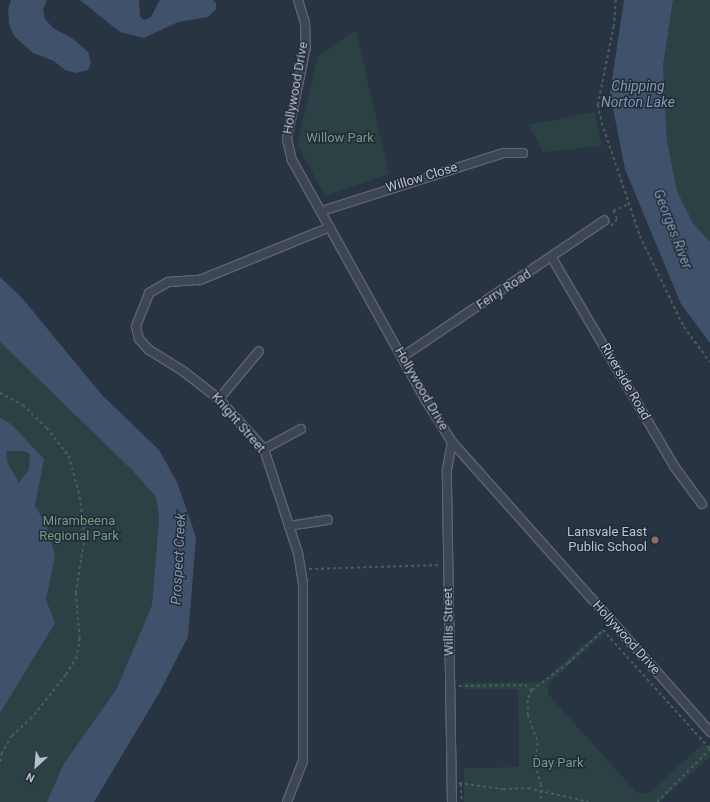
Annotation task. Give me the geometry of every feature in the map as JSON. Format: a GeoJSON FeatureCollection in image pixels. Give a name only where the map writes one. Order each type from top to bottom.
{"type":"FeatureCollection","features":[{"type":"Feature","properties":{"kind":"street","name":"Hollywood Drive"},"geometry":{"type":"LineString","coordinates":[[298,0],[305,23],[306,47],[287,139],[292,160],[322,211],[440,425],[452,442],[710,732]]}},
{"type":"Feature","properties":{"kind":"street","name":"Willow Close"},"geometry":{"type":"LineString","coordinates":[[322,211],[504,153],[523,153]]}},
{"type":"Feature","properties":{"kind":"street","name":"Ferry Road"},"geometry":{"type":"LineString","coordinates":[[402,357],[552,258],[604,221]]}},
{"type":"Feature","properties":{"kind":"street","name":"Knight Street"},"geometry":{"type":"LineString","coordinates":[[287,802],[304,761],[303,584],[301,569],[289,526],[264,450],[219,399],[183,371],[148,350],[139,339],[136,326],[149,293],[168,282],[200,280],[243,264],[330,227]]}},
{"type":"Feature","properties":{"kind":"street","name":"Riverside Road"},"geometry":{"type":"LineString","coordinates":[[552,258],[674,466],[702,504]]}},
{"type":"Feature","properties":{"kind":"street"},"geometry":{"type":"LineString","coordinates":[[219,399],[258,351]]}},
{"type":"Feature","properties":{"kind":"street"},"geometry":{"type":"LineString","coordinates":[[264,450],[301,429]]}},
{"type":"Feature","properties":{"kind":"street","name":"Willis Street"},"geometry":{"type":"LineString","coordinates":[[452,442],[447,470],[452,802]]}},
{"type":"Feature","properties":{"kind":"street"},"geometry":{"type":"LineString","coordinates":[[289,526],[328,520]]}},
{"type":"Feature","properties":{"kind":"path"},"geometry":{"type":"LineString","coordinates":[[616,0],[614,26],[598,105],[640,236],[684,327],[710,362]]}},
{"type":"Feature","properties":{"kind":"path"},"geometry":{"type":"LineString","coordinates":[[604,221],[609,227],[615,224],[617,219],[614,211],[629,204]]}},
{"type":"Feature","properties":{"kind":"path"},"geometry":{"type":"LineString","coordinates":[[0,393],[22,405],[47,428],[69,456],[80,497],[85,537],[76,593],[80,638],[76,657],[66,675],[32,718],[12,736],[2,753],[0,766]]}},
{"type":"Feature","properties":{"kind":"path"},"geometry":{"type":"LineString","coordinates":[[301,569],[448,565]]}},
{"type":"Feature","properties":{"kind":"path"},"geometry":{"type":"LineString","coordinates":[[541,802],[541,780],[536,765],[537,739],[528,715],[528,700],[532,690],[568,663],[603,630],[710,749],[657,802]]}},
{"type":"Feature","properties":{"kind":"path"},"geometry":{"type":"LineString","coordinates":[[451,686],[525,685],[532,690]]}},
{"type":"Feature","properties":{"kind":"path"},"geometry":{"type":"LineString","coordinates":[[452,782],[503,789],[540,790],[589,802]]}},
{"type":"Feature","properties":{"kind":"path"},"geometry":{"type":"LineString","coordinates":[[461,783],[462,802]]}},
{"type":"Feature","properties":{"kind":"green space"},"geometry":{"type":"Polygon","coordinates":[[[673,0],[710,0],[710,242],[693,223],[677,191],[667,141],[663,66],[673,0]]]}},
{"type":"Feature","properties":{"kind":"green space","name":"Willow Park"},"geometry":{"type":"Polygon","coordinates":[[[356,30],[389,174],[325,196],[297,144],[318,56],[356,30]]]}},
{"type":"Feature","properties":{"kind":"green space"},"geometry":{"type":"Polygon","coordinates":[[[594,112],[602,146],[543,152],[529,125],[594,112]]]}},
{"type":"Feature","properties":{"kind":"green space","name":"Mirambeena Regional Park"},"geometry":{"type":"Polygon","coordinates":[[[0,342],[132,470],[156,497],[159,518],[152,605],[117,688],[63,765],[47,802],[0,802],[0,342]]]}},
{"type":"Feature","properties":{"kind":"green space","name":"Day Park"},"geometry":{"type":"Polygon","coordinates":[[[602,629],[605,633],[549,683],[548,694],[636,792],[648,794],[703,744],[710,751],[710,757],[659,802],[464,802],[464,768],[519,767],[518,689],[463,689],[463,683],[542,682],[602,629]]]}},
{"type":"Feature","properties":{"kind":"water"},"geometry":{"type":"Polygon","coordinates":[[[11,0],[47,0],[43,9],[45,19],[53,28],[73,39],[88,52],[91,62],[88,70],[76,73],[65,70],[54,61],[33,53],[14,36],[9,24],[8,9],[11,0]]]}},
{"type":"Feature","properties":{"kind":"water"},"geometry":{"type":"Polygon","coordinates":[[[80,0],[139,0],[140,17],[144,20],[151,17],[160,0],[213,0],[216,3],[216,9],[208,17],[178,22],[144,38],[120,32],[80,0]]]}},
{"type":"Feature","properties":{"kind":"water","name":"Chipping Norton Lake"},"geometry":{"type":"Polygon","coordinates":[[[624,0],[673,0],[663,66],[667,141],[677,191],[693,223],[710,242],[710,343],[681,304],[625,169],[610,93],[624,0]]]}},
{"type":"Feature","properties":{"kind":"water","name":"Prospect Creek"},"geometry":{"type":"Polygon","coordinates":[[[0,277],[22,298],[102,395],[159,450],[177,482],[196,537],[188,637],[158,695],[94,802],[47,802],[63,765],[117,688],[152,605],[159,518],[156,497],[132,470],[0,342],[0,277]]]}},
{"type":"Feature","properties":{"kind":"water"},"geometry":{"type":"Polygon","coordinates":[[[0,418],[11,424],[44,459],[35,506],[45,522],[55,555],[46,600],[55,623],[0,713],[0,418]],[[6,451],[7,462],[19,483],[29,469],[30,454],[24,451],[6,451]]]}},
{"type":"Feature","properties":{"kind":"place","name":"Lansvale East Public School"},"geometry":{"type":"Point","coordinates":[655,540]}},
{"type":"Feature","properties":{"kind":"water label","name":"Georges River"},"geometry":{"type":"Point","coordinates":[673,229]}}]}
